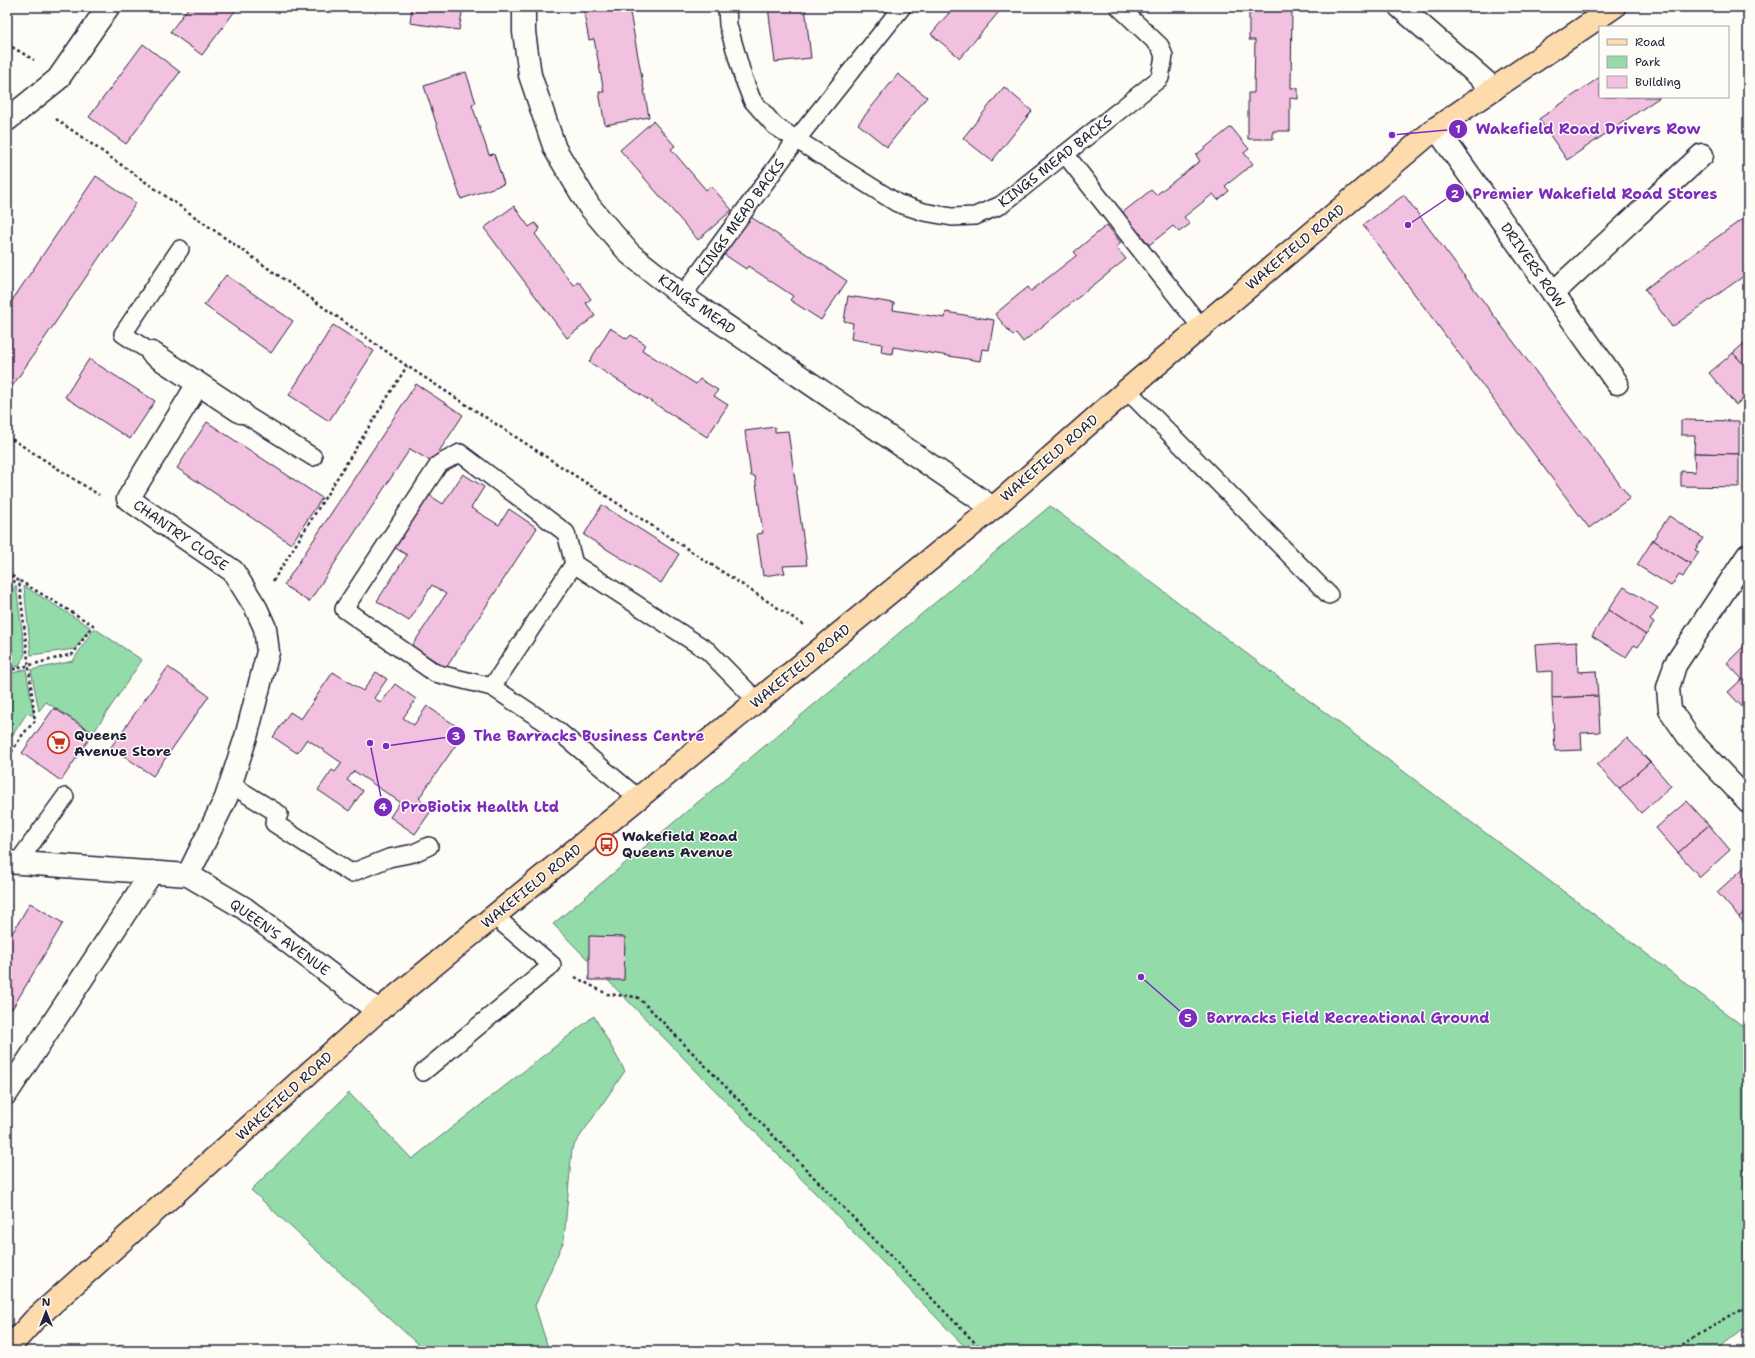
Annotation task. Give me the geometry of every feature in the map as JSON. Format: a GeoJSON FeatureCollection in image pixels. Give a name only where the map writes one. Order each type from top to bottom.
{"type":"FeatureCollection","features":[{"type":"Feature","properties":{"kind":"main road","name":"WAKEFIELD ROAD"},"geometry":{"type":"LineString","coordinates":[[7,1350],[40,1315],[378,1011],[993,508],[1201,327],[1436,128],[1614,7]]}},
{"type":"Feature","properties":{"kind":"street"},"geometry":{"type":"LineString","coordinates":[[7,120],[58,79],[108,7]]}},
{"type":"Feature","properties":{"kind":"street","name":"KINGS MEAD"},"geometry":{"type":"LineString","coordinates":[[524,7],[524,32],[530,74],[555,149],[589,206],[630,254],[683,295],[993,508]]}},
{"type":"Feature","properties":{"kind":"street"},"geometry":{"type":"LineString","coordinates":[[1400,7],[1494,89]]}},
{"type":"Feature","properties":{"kind":"street","name":"DRIVERS ROW"},"geometry":{"type":"LineString","coordinates":[[1436,128],[1617,383]]}},
{"type":"Feature","properties":{"kind":"street"},"geometry":{"type":"LineString","coordinates":[[1553,293],[1702,155]]}},
{"type":"Feature","properties":{"kind":"street"},"geometry":{"type":"LineString","coordinates":[[152,353],[241,412]]}},
{"type":"Feature","properties":{"kind":"street","name":"CHANTRY CLOSE"},"geometry":{"type":"LineString","coordinates":[[188,875],[226,798],[246,737],[268,652],[266,628],[256,608],[232,570],[128,499],[198,384]]}},
{"type":"Feature","properties":{"kind":"street"},"geometry":{"type":"LineString","coordinates":[[1748,554],[1675,665],[1668,688],[1670,710],[1692,742],[1748,801]]}},
{"type":"Feature","properties":{"kind":"street","name":"QUEEN'S AVENUE"},"geometry":{"type":"LineString","coordinates":[[13,862],[188,875],[244,908],[378,1011]]}},
{"type":"Feature","properties":{"kind":"street"},"geometry":{"type":"LineString","coordinates":[[7,1093],[152,872]]}},
{"type":"Feature","properties":{"kind":"lane","name":"KINGS MEAD BACKS"},"geometry":{"type":"LineString","coordinates":[[727,7],[728,25],[743,77],[752,100],[764,116],[775,126],[897,203],[924,212],[952,217],[975,216],[1001,205],[1160,78],[1164,56],[1160,46],[1119,7]]}},
{"type":"Feature","properties":{"kind":"lane","name":"KINGS MEAD BACKS"},"geometry":{"type":"LineString","coordinates":[[683,295],[797,139],[902,7]]}},
{"type":"Feature","properties":{"kind":"lane"},"geometry":{"type":"LineString","coordinates":[[1065,154],[1201,327]]}},
{"type":"Feature","properties":{"kind":"lane"},"geometry":{"type":"LineString","coordinates":[[152,353],[123,334],[180,248]]}},
{"type":"Feature","properties":{"kind":"lane"},"geometry":{"type":"LineString","coordinates":[[1128,390],[1328,595]]}},
{"type":"Feature","properties":{"kind":"lane"},"geometry":{"type":"LineString","coordinates":[[241,412],[313,457]]}},
{"type":"Feature","properties":{"kind":"lane"},"geometry":{"type":"LineString","coordinates":[[638,798],[557,730],[492,687],[435,673],[344,609],[440,464],[460,453],[566,533],[574,564],[708,651],[756,701]]}},
{"type":"Feature","properties":{"kind":"lane"},"geometry":{"type":"LineString","coordinates":[[492,687],[574,564]]}},
{"type":"Feature","properties":{"kind":"lane"},"geometry":{"type":"LineString","coordinates":[[230,784],[279,814],[274,823],[351,873],[389,858],[414,853],[429,846]]}},
{"type":"Feature","properties":{"kind":"lane"},"geometry":{"type":"LineString","coordinates":[[13,862],[65,796]]}},
{"type":"Feature","properties":{"kind":"lane"},"geometry":{"type":"LineString","coordinates":[[423,1072],[552,965],[494,916]]}},
{"type":"Feature","properties":{"kind":"path"},"geometry":{"type":"LineString","coordinates":[[32,101],[407,366],[829,642]]}},
{"type":"Feature","properties":{"kind":"path"},"geometry":{"type":"LineString","coordinates":[[256,608],[407,366]]}},
{"type":"Feature","properties":{"kind":"path"},"geometry":{"type":"LineString","coordinates":[[7,436],[102,497],[128,499]]}},
{"type":"Feature","properties":{"kind":"path"},"geometry":{"type":"LineString","coordinates":[[7,572],[19,581],[92,625],[73,654],[7,671]]}},
{"type":"Feature","properties":{"kind":"path"},"geometry":{"type":"LineString","coordinates":[[7,593],[16,579]]}},
{"type":"Feature","properties":{"kind":"path"},"geometry":{"type":"LineString","coordinates":[[7,759],[23,734],[35,721],[19,581]]}},
{"type":"Feature","properties":{"kind":"path"},"geometry":{"type":"LineString","coordinates":[[552,965],[607,994],[637,997],[983,1351]]}},
{"type":"Feature","properties":{"kind":"path"},"geometry":{"type":"LineString","coordinates":[[1672,1351],[1748,1305]]}},
{"type":"Feature","properties":{"kind":"green space"},"geometry":{"type":"Polygon","coordinates":[[[1050,506],[1748,1030],[1748,1326],[1716,1351],[969,1351],[553,924],[1050,506]]]}},
{"type":"Feature","properties":{"kind":"green space"},"geometry":{"type":"Polygon","coordinates":[[[16,585],[25,654],[19,666],[7,669],[7,599],[16,585]]]}},
{"type":"Feature","properties":{"kind":"green space"},"geometry":{"type":"Polygon","coordinates":[[[24,586],[90,627],[75,649],[31,655],[24,586]]]}},
{"type":"Feature","properties":{"kind":"green space"},"geometry":{"type":"Polygon","coordinates":[[[94,628],[142,660],[93,733],[46,702],[39,711],[31,670],[73,661],[94,628]]]}},
{"type":"Feature","properties":{"kind":"green space"},"geometry":{"type":"Polygon","coordinates":[[[26,669],[34,716],[27,713],[8,742],[7,675],[26,669]]]}},
{"type":"Feature","properties":{"kind":"green space"},"geometry":{"type":"Polygon","coordinates":[[[594,1016],[625,1071],[572,1148],[564,1240],[535,1306],[549,1351],[425,1351],[251,1190],[349,1093],[412,1159],[594,1016]]]}},
{"type":"Feature","properties":{"kind":"building"},"geometry":{"type":"Polygon","coordinates":[[[189,7],[238,7],[202,55],[170,32],[189,7]]]}},
{"type":"Feature","properties":{"kind":"building"},"geometry":{"type":"Polygon","coordinates":[[[412,7],[463,7],[459,30],[410,23],[412,7]]]}},
{"type":"Feature","properties":{"kind":"building"},"geometry":{"type":"Polygon","coordinates":[[[629,7],[649,117],[605,125],[599,92],[604,92],[594,39],[589,40],[583,8],[629,7]]]}},
{"type":"Feature","properties":{"kind":"building"},"geometry":{"type":"Polygon","coordinates":[[[768,7],[805,7],[811,58],[775,62],[768,7]]]}},
{"type":"Feature","properties":{"kind":"building"},"geometry":{"type":"Polygon","coordinates":[[[954,7],[1003,7],[960,58],[931,34],[954,7]]]}},
{"type":"Feature","properties":{"kind":"building"},"geometry":{"type":"Polygon","coordinates":[[[1249,7],[1292,7],[1291,88],[1298,88],[1298,99],[1290,98],[1290,131],[1273,131],[1273,139],[1248,139],[1248,93],[1254,93],[1255,40],[1249,40],[1249,7]]]}},
{"type":"Feature","properties":{"kind":"building"},"geometry":{"type":"Polygon","coordinates":[[[143,44],[180,72],[126,144],[89,117],[143,44]]]}},
{"type":"Feature","properties":{"kind":"building"},"geometry":{"type":"Polygon","coordinates":[[[466,72],[476,103],[472,105],[489,155],[494,154],[504,184],[461,199],[424,86],[466,72]]]}},
{"type":"Feature","properties":{"kind":"building"},"geometry":{"type":"Polygon","coordinates":[[[898,74],[927,97],[887,147],[858,124],[898,74]]]}},
{"type":"Feature","properties":{"kind":"building"},"geometry":{"type":"Polygon","coordinates":[[[1599,78],[1599,98],[1659,98],[1567,160],[1539,119],[1599,78]]]}},
{"type":"Feature","properties":{"kind":"building"},"geometry":{"type":"Polygon","coordinates":[[[1004,87],[1032,111],[992,161],[963,138],[1004,87]]]}},
{"type":"Feature","properties":{"kind":"building"},"geometry":{"type":"Polygon","coordinates":[[[653,121],[675,146],[671,149],[706,190],[711,186],[732,210],[698,240],[620,150],[653,121]]]}},
{"type":"Feature","properties":{"kind":"building"},"geometry":{"type":"Polygon","coordinates":[[[1231,127],[1249,149],[1244,153],[1253,164],[1225,186],[1229,191],[1218,200],[1213,194],[1184,217],[1190,224],[1179,232],[1173,226],[1149,245],[1140,233],[1133,236],[1117,217],[1151,190],[1156,195],[1200,161],[1196,155],[1231,127]]]}},
{"type":"Feature","properties":{"kind":"building"},"geometry":{"type":"Polygon","coordinates":[[[96,176],[136,203],[7,394],[7,308],[96,176]]]}},
{"type":"Feature","properties":{"kind":"building"},"geometry":{"type":"Polygon","coordinates":[[[1404,195],[1630,498],[1589,528],[1363,225],[1404,195]]]}},
{"type":"Feature","properties":{"kind":"building"},"geometry":{"type":"Polygon","coordinates":[[[514,206],[529,227],[535,223],[540,229],[535,234],[573,285],[578,281],[591,299],[586,303],[595,316],[567,338],[484,228],[514,206]]]}},
{"type":"Feature","properties":{"kind":"building"},"geometry":{"type":"Polygon","coordinates":[[[745,213],[847,281],[821,320],[790,300],[793,296],[748,266],[746,269],[719,251],[745,213]]]}},
{"type":"Feature","properties":{"kind":"building"},"geometry":{"type":"Polygon","coordinates":[[[1748,215],[1748,273],[1672,327],[1645,289],[1748,215]]]}},
{"type":"Feature","properties":{"kind":"building"},"geometry":{"type":"Polygon","coordinates":[[[1107,225],[1121,243],[1116,247],[1126,259],[1023,342],[1016,333],[1013,336],[995,314],[1028,287],[1031,291],[1077,255],[1074,252],[1107,225]]]}},
{"type":"Feature","properties":{"kind":"building"},"geometry":{"type":"Polygon","coordinates":[[[226,275],[293,321],[271,353],[204,305],[226,275]]]}},
{"type":"Feature","properties":{"kind":"building"},"geometry":{"type":"Polygon","coordinates":[[[848,296],[894,303],[893,310],[945,318],[946,312],[994,320],[989,350],[982,349],[980,361],[893,347],[892,354],[881,352],[882,344],[851,339],[853,323],[844,321],[848,296]]]}},
{"type":"Feature","properties":{"kind":"building"},"geometry":{"type":"Polygon","coordinates":[[[333,325],[374,351],[329,421],[289,395],[333,325]]]}},
{"type":"Feature","properties":{"kind":"building"},"geometry":{"type":"Polygon","coordinates":[[[610,328],[627,339],[631,335],[645,344],[642,350],[696,384],[700,379],[718,390],[714,396],[728,405],[707,437],[589,362],[610,328]]]}},
{"type":"Feature","properties":{"kind":"building"},"geometry":{"type":"Polygon","coordinates":[[[1748,340],[1748,369],[1733,353],[1748,340]]]}},
{"type":"Feature","properties":{"kind":"building"},"geometry":{"type":"Polygon","coordinates":[[[1733,353],[1748,369],[1748,394],[1736,405],[1709,373],[1733,353]]]}},
{"type":"Feature","properties":{"kind":"building"},"geometry":{"type":"Polygon","coordinates":[[[89,359],[155,401],[130,439],[65,397],[89,359]]]}},
{"type":"Feature","properties":{"kind":"building"},"geometry":{"type":"Polygon","coordinates":[[[416,384],[463,415],[432,462],[410,449],[309,602],[284,585],[416,384]]]}},
{"type":"Feature","properties":{"kind":"building"},"geometry":{"type":"Polygon","coordinates":[[[1681,420],[1739,421],[1739,454],[1694,453],[1695,435],[1681,435],[1681,420]]]}},
{"type":"Feature","properties":{"kind":"building"},"geometry":{"type":"Polygon","coordinates":[[[207,422],[322,498],[291,544],[177,468],[207,422]]]}},
{"type":"Feature","properties":{"kind":"building"},"geometry":{"type":"Polygon","coordinates":[[[775,427],[775,432],[788,431],[807,565],[783,566],[785,573],[763,576],[757,534],[763,533],[755,476],[751,476],[745,431],[775,427]]]}},
{"type":"Feature","properties":{"kind":"building"},"geometry":{"type":"Polygon","coordinates":[[[1694,453],[1739,454],[1739,487],[1681,486],[1681,471],[1695,472],[1694,453]]]}},
{"type":"Feature","properties":{"kind":"building"},"geometry":{"type":"Polygon","coordinates":[[[463,474],[484,487],[471,508],[499,525],[509,509],[537,528],[446,668],[412,646],[446,594],[432,585],[409,621],[377,601],[407,555],[392,546],[426,493],[443,504],[463,474]]]}},
{"type":"Feature","properties":{"kind":"building"},"geometry":{"type":"Polygon","coordinates":[[[602,505],[679,554],[661,583],[584,535],[602,505]]]}},
{"type":"Feature","properties":{"kind":"building"},"geometry":{"type":"Polygon","coordinates":[[[1669,516],[1703,538],[1695,550],[1699,552],[1691,564],[1653,540],[1669,516]]]}},
{"type":"Feature","properties":{"kind":"building"},"geometry":{"type":"Polygon","coordinates":[[[1653,540],[1691,564],[1683,577],[1679,575],[1671,586],[1637,565],[1653,540]]]}},
{"type":"Feature","properties":{"kind":"building"},"geometry":{"type":"Polygon","coordinates":[[[1624,587],[1658,608],[1650,620],[1654,623],[1646,635],[1608,610],[1624,587]]]}},
{"type":"Feature","properties":{"kind":"building"},"geometry":{"type":"Polygon","coordinates":[[[1608,610],[1646,635],[1638,647],[1634,645],[1626,657],[1592,636],[1608,610]]]}},
{"type":"Feature","properties":{"kind":"building"},"geometry":{"type":"Polygon","coordinates":[[[1577,642],[1578,672],[1596,671],[1598,696],[1552,698],[1552,671],[1537,672],[1535,645],[1577,642]]]}},
{"type":"Feature","properties":{"kind":"building"},"geometry":{"type":"Polygon","coordinates":[[[1745,645],[1748,648],[1748,713],[1728,692],[1742,679],[1727,663],[1745,645]]]}},
{"type":"Feature","properties":{"kind":"building"},"geometry":{"type":"Polygon","coordinates":[[[168,667],[209,696],[153,776],[111,747],[168,667]]]}},
{"type":"Feature","properties":{"kind":"building"},"geometry":{"type":"Polygon","coordinates":[[[333,672],[363,691],[376,672],[387,679],[374,698],[381,703],[395,684],[416,699],[403,718],[414,725],[427,706],[465,732],[419,798],[433,808],[415,834],[390,817],[400,802],[354,771],[347,780],[363,791],[349,811],[318,790],[332,770],[335,772],[342,763],[307,739],[297,753],[273,737],[290,712],[301,719],[333,672]]]}},
{"type":"Feature","properties":{"kind":"building"},"geometry":{"type":"Polygon","coordinates":[[[1598,696],[1600,732],[1581,733],[1582,750],[1555,751],[1552,698],[1598,696]]]}},
{"type":"Feature","properties":{"kind":"building","name":"Queens Avenue Store"},"geometry":{"type":"Polygon","coordinates":[[[54,708],[93,733],[61,781],[22,753],[54,708]]]}},
{"type":"Feature","properties":{"kind":"building"},"geometry":{"type":"Polygon","coordinates":[[[1627,738],[1650,762],[1619,789],[1597,765],[1627,738]]]}},
{"type":"Feature","properties":{"kind":"building"},"geometry":{"type":"Polygon","coordinates":[[[1650,762],[1671,786],[1641,813],[1619,789],[1650,762]]]}},
{"type":"Feature","properties":{"kind":"building"},"geometry":{"type":"Polygon","coordinates":[[[1687,801],[1709,825],[1678,853],[1656,828],[1687,801]]]}},
{"type":"Feature","properties":{"kind":"building"},"geometry":{"type":"Polygon","coordinates":[[[1709,825],[1730,850],[1700,877],[1678,853],[1709,825]]]}},
{"type":"Feature","properties":{"kind":"building"},"geometry":{"type":"Polygon","coordinates":[[[1747,865],[1748,909],[1739,917],[1717,892],[1747,865]]]}},
{"type":"Feature","properties":{"kind":"building"},"geometry":{"type":"Polygon","coordinates":[[[30,903],[63,923],[12,1009],[7,1006],[7,942],[30,903]]]}},
{"type":"Feature","properties":{"kind":"building"},"geometry":{"type":"Polygon","coordinates":[[[1748,909],[1748,927],[1739,917],[1748,909]]]}},
{"type":"Feature","properties":{"kind":"building"},"geometry":{"type":"Polygon","coordinates":[[[589,936],[625,937],[624,980],[589,980],[589,936]]]}},
{"type":"Feature","properties":{"kind":"building"},"geometry":{"type":"Polygon","coordinates":[[[123,1344],[127,1351],[110,1351],[123,1344]]]}},
{"type":"Feature","properties":{"kind":"place","name":"Wakefield Road Drivers Row"},"geometry":{"type":"Point","coordinates":[1392,135]}},
{"type":"Feature","properties":{"kind":"place","name":"Premier Wakefield Road Stores"},"geometry":{"type":"Point","coordinates":[1408,225]}},
{"type":"Feature","properties":{"kind":"place","name":"Queens Avenue Store"},"geometry":{"type":"Point","coordinates":[58,743]}},
{"type":"Feature","properties":{"kind":"place","name":"ProBiotix Health Ltd"},"geometry":{"type":"Point","coordinates":[370,743]}},
{"type":"Feature","properties":{"kind":"place","name":"The Barracks Business Centre"},"geometry":{"type":"Point","coordinates":[386,746]}},
{"type":"Feature","properties":{"kind":"place","name":"Wakefield Road Queens Avenue"},"geometry":{"type":"Point","coordinates":[606,844]}},
{"type":"Feature","properties":{"kind":"place","name":"Barracks Field Recreational Ground"},"geometry":{"type":"Point","coordinates":[1141,977]}}]}
